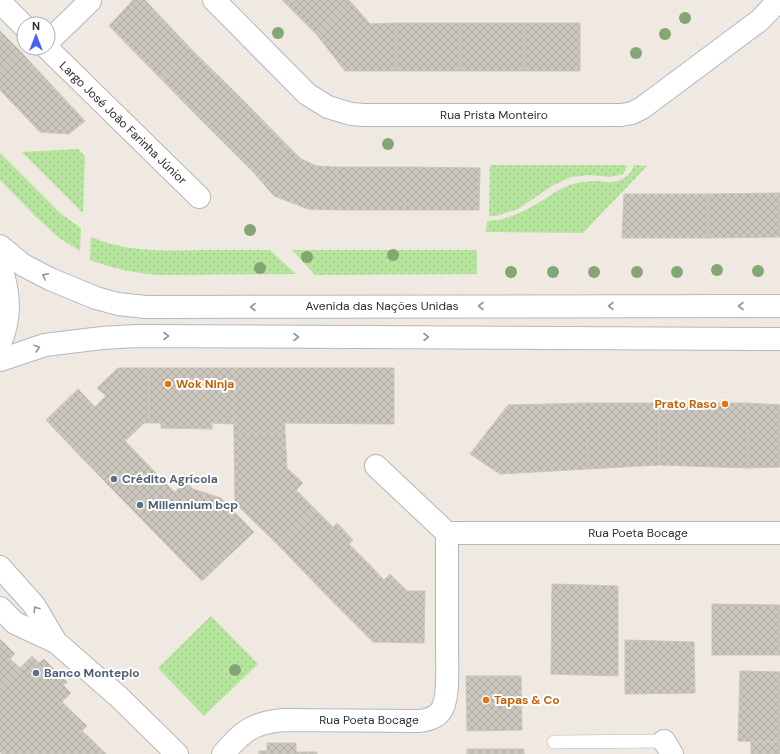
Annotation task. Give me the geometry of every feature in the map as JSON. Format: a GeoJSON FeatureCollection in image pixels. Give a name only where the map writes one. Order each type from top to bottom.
{"type":"FeatureCollection","features":[{"type":"Feature","properties":{"kind":"street"},"geometry":{"type":"LineString","coordinates":[[56,34],[90,1],[89,0]]}},
{"type":"Feature","properties":{"kind":"street","name":"Rua Prista Monteiro"},"geometry":{"type":"LineString","coordinates":[[214,0],[298,86],[317,102],[352,114],[465,116],[620,115],[632,113],[642,108],[760,20],[779,0]]}},
{"type":"Feature","properties":{"kind":"street"},"geometry":{"type":"LineString","coordinates":[[0,2],[16,18]]}},
{"type":"Feature","properties":{"kind":"street","name":"Largo José João Farinha Júnior"},"geometry":{"type":"LineString","coordinates":[[55,56],[199,197]]}},
{"type":"Feature","properties":{"kind":"street","name":"Avenida das Nações Unidas"},"geometry":{"type":"LineString","coordinates":[[0,246],[23,265],[80,292],[118,304],[146,307],[780,306]]}},
{"type":"Feature","properties":{"kind":"street"},"geometry":{"type":"LineString","coordinates":[[0,264],[5,280],[8,300],[8,317],[0,343]]}},
{"type":"Feature","properties":{"kind":"street"},"geometry":{"type":"LineString","coordinates":[[0,360],[45,345],[102,338],[136,336],[780,339]]}},
{"type":"Feature","properties":{"kind":"street"},"geometry":{"type":"LineString","coordinates":[[376,466],[447,533]]}},
{"type":"Feature","properties":{"kind":"street","name":"Rua Poeta Bocage"},"geometry":{"type":"LineString","coordinates":[[223,754],[246,730],[266,722],[283,720],[418,721],[432,718],[438,714],[443,708],[445,700],[447,663],[447,533],[780,533]]}},
{"type":"Feature","properties":{"kind":"street"},"geometry":{"type":"LineString","coordinates":[[0,567],[34,604],[56,642]]}},
{"type":"Feature","properties":{"kind":"street"},"geometry":{"type":"LineString","coordinates":[[0,608],[14,623],[56,642],[120,698],[178,754]]}},
{"type":"Feature","properties":{"kind":"lane"},"geometry":{"type":"LineString","coordinates":[[554,742],[668,748]]}},
{"type":"Feature","properties":{"kind":"green space"},"geometry":{"type":"Polygon","coordinates":[[[78,149],[85,156],[83,213],[22,152],[78,149]]]}},
{"type":"Feature","properties":{"kind":"green space"},"geometry":{"type":"Polygon","coordinates":[[[0,153],[61,214],[81,228],[80,251],[59,238],[0,180],[0,153]]]}},
{"type":"Feature","properties":{"kind":"green space"},"geometry":{"type":"Polygon","coordinates":[[[490,165],[627,165],[623,174],[611,177],[589,175],[571,177],[552,186],[518,209],[496,216],[489,216],[490,165]]]}},
{"type":"Feature","properties":{"kind":"green space"},"geometry":{"type":"Polygon","coordinates":[[[634,165],[647,166],[583,233],[486,232],[487,221],[507,218],[520,213],[559,190],[573,184],[588,181],[610,182],[620,180],[629,175],[634,165]]]}},
{"type":"Feature","properties":{"kind":"green space"},"geometry":{"type":"Polygon","coordinates":[[[91,237],[118,246],[146,250],[270,250],[296,274],[158,275],[115,268],[90,260],[91,237]]]}},
{"type":"Feature","properties":{"kind":"green space"},"geometry":{"type":"Polygon","coordinates":[[[292,250],[477,250],[477,274],[315,275],[292,250]]]}},
{"type":"Feature","properties":{"kind":"green space"},"geometry":{"type":"Polygon","coordinates":[[[211,616],[258,664],[204,716],[158,668],[211,616]]]}},
{"type":"Feature","properties":{"kind":"building"},"geometry":{"type":"Polygon","coordinates":[[[133,0],[145,0],[192,50],[161,79],[109,26],[133,0]]]}},
{"type":"Feature","properties":{"kind":"building"},"geometry":{"type":"Polygon","coordinates":[[[282,0],[349,0],[351,2],[317,35],[282,0]]]}},
{"type":"Feature","properties":{"kind":"building"},"geometry":{"type":"Polygon","coordinates":[[[351,2],[370,24],[396,23],[396,71],[345,71],[317,35],[351,2]]]}},
{"type":"Feature","properties":{"kind":"building"},"geometry":{"type":"Polygon","coordinates":[[[396,23],[460,23],[460,71],[396,71],[396,23]]]}},
{"type":"Feature","properties":{"kind":"building"},"geometry":{"type":"Polygon","coordinates":[[[460,23],[524,23],[524,71],[460,71],[460,23]]]}},
{"type":"Feature","properties":{"kind":"building"},"geometry":{"type":"Polygon","coordinates":[[[524,23],[580,23],[580,71],[524,71],[524,23]]]}},
{"type":"Feature","properties":{"kind":"building"},"geometry":{"type":"Polygon","coordinates":[[[0,31],[16,47],[17,56],[0,72],[0,31]]]}},
{"type":"Feature","properties":{"kind":"building"},"geometry":{"type":"Polygon","coordinates":[[[192,50],[239,96],[207,126],[161,79],[192,50]]]}},
{"type":"Feature","properties":{"kind":"building"},"geometry":{"type":"Polygon","coordinates":[[[17,56],[25,56],[85,121],[69,134],[40,132],[0,90],[0,72],[17,56]]]}},
{"type":"Feature","properties":{"kind":"building"},"geometry":{"type":"Polygon","coordinates":[[[239,96],[287,145],[254,173],[207,126],[239,96]]]}},
{"type":"Feature","properties":{"kind":"building"},"geometry":{"type":"Polygon","coordinates":[[[287,145],[301,159],[317,166],[337,167],[338,210],[308,209],[274,196],[254,173],[287,145]]]}},
{"type":"Feature","properties":{"kind":"building"},"geometry":{"type":"Polygon","coordinates":[[[337,167],[406,167],[405,210],[338,210],[337,167]]]}},
{"type":"Feature","properties":{"kind":"building"},"geometry":{"type":"Polygon","coordinates":[[[406,167],[480,168],[479,210],[405,210],[406,167]]]}},
{"type":"Feature","properties":{"kind":"building"},"geometry":{"type":"Polygon","coordinates":[[[780,193],[780,237],[708,238],[708,194],[780,193]]]}},
{"type":"Feature","properties":{"kind":"building"},"geometry":{"type":"Polygon","coordinates":[[[624,194],[708,194],[708,238],[622,238],[624,194]]]}},
{"type":"Feature","properties":{"kind":"building"},"geometry":{"type":"Polygon","coordinates":[[[118,368],[149,368],[149,423],[144,423],[101,464],[89,452],[82,458],[46,420],[78,389],[95,407],[106,396],[97,388],[118,368]]]}},
{"type":"Feature","properties":{"kind":"building"},"geometry":{"type":"Polygon","coordinates":[[[149,368],[234,368],[234,424],[212,423],[212,429],[161,428],[161,423],[149,423],[149,368]]]}},
{"type":"Feature","properties":{"kind":"building"},"geometry":{"type":"Polygon","coordinates":[[[234,368],[394,368],[394,424],[285,423],[285,433],[234,432],[234,368]]]}},
{"type":"Feature","properties":{"kind":"building"},"geometry":{"type":"Polygon","coordinates":[[[585,403],[588,469],[500,474],[470,454],[508,405],[585,403]]]}},
{"type":"Feature","properties":{"kind":"building"},"geometry":{"type":"Polygon","coordinates":[[[585,403],[659,403],[659,465],[588,469],[585,403]]]}},
{"type":"Feature","properties":{"kind":"building"},"geometry":{"type":"Polygon","coordinates":[[[659,403],[746,403],[748,468],[659,465],[659,403]]]}},
{"type":"Feature","properties":{"kind":"building"},"geometry":{"type":"Polygon","coordinates":[[[746,403],[780,405],[780,467],[748,468],[746,403]]]}},
{"type":"Feature","properties":{"kind":"building"},"geometry":{"type":"Polygon","coordinates":[[[234,432],[285,433],[287,468],[303,483],[296,490],[315,509],[279,546],[235,503],[234,432]]]}},
{"type":"Feature","properties":{"kind":"building"},"geometry":{"type":"Polygon","coordinates":[[[125,441],[186,504],[156,534],[82,458],[89,452],[101,464],[125,441]]]}},
{"type":"Feature","properties":{"kind":"building"},"geometry":{"type":"Polygon","coordinates":[[[185,481],[193,489],[221,498],[254,532],[202,581],[156,534],[186,504],[175,492],[185,481]]]}},
{"type":"Feature","properties":{"kind":"building"},"geometry":{"type":"Polygon","coordinates":[[[315,509],[333,527],[337,523],[353,540],[349,544],[369,564],[332,601],[279,546],[315,509]]]}},
{"type":"Feature","properties":{"kind":"building"},"geometry":{"type":"Polygon","coordinates":[[[369,564],[384,580],[390,574],[407,591],[401,597],[409,606],[373,642],[332,601],[369,564]]]}},
{"type":"Feature","properties":{"kind":"building"},"geometry":{"type":"Polygon","coordinates":[[[552,584],[618,586],[618,676],[551,674],[552,584]]]}},
{"type":"Feature","properties":{"kind":"building"},"geometry":{"type":"Polygon","coordinates":[[[407,591],[425,591],[424,643],[373,642],[409,606],[401,597],[407,591]]]}},
{"type":"Feature","properties":{"kind":"building"},"geometry":{"type":"Polygon","coordinates":[[[712,604],[780,605],[780,655],[712,655],[712,604]]]}},
{"type":"Feature","properties":{"kind":"building"},"geometry":{"type":"Polygon","coordinates":[[[0,639],[15,654],[10,659],[20,668],[0,688],[0,639]]]}},
{"type":"Feature","properties":{"kind":"building"},"geometry":{"type":"Polygon","coordinates":[[[625,640],[694,642],[695,693],[625,694],[625,640]]]}},
{"type":"Feature","properties":{"kind":"building"},"geometry":{"type":"Polygon","coordinates":[[[32,656],[39,663],[44,659],[67,682],[63,685],[71,693],[62,702],[87,726],[82,731],[91,739],[76,754],[2,754],[0,752],[0,688],[32,656]]]}},
{"type":"Feature","properties":{"kind":"building"},"geometry":{"type":"Polygon","coordinates":[[[740,671],[780,672],[780,742],[738,741],[740,671]]]}},
{"type":"Feature","properties":{"kind":"building"},"geometry":{"type":"Polygon","coordinates":[[[466,676],[521,676],[522,730],[467,731],[466,676]]]}},
{"type":"Feature","properties":{"kind":"building"},"geometry":{"type":"Polygon","coordinates":[[[91,739],[106,754],[76,754],[91,739]]]}},
{"type":"Feature","properties":{"kind":"building"},"geometry":{"type":"Polygon","coordinates":[[[751,742],[780,742],[780,754],[751,754],[751,742]]]}},
{"type":"Feature","properties":{"kind":"building"},"geometry":{"type":"Polygon","coordinates":[[[267,743],[296,743],[296,752],[317,752],[317,754],[259,754],[259,751],[267,751],[267,743]]]}},
{"type":"Feature","properties":{"kind":"building"},"geometry":{"type":"Polygon","coordinates":[[[467,749],[524,749],[524,754],[467,754],[467,749]]]}},
{"type":"Feature","properties":{"kind":"place","name":"Wok Ninja"},"geometry":{"type":"Point","coordinates":[168,384]}},
{"type":"Feature","properties":{"kind":"place","name":"Prato Raso"},"geometry":{"type":"Point","coordinates":[725,404]}},
{"type":"Feature","properties":{"kind":"place","name":"Crédito Agrícola"},"geometry":{"type":"Point","coordinates":[114,479]}},
{"type":"Feature","properties":{"kind":"place","name":"Millennium bcp"},"geometry":{"type":"Point","coordinates":[140,505]}},
{"type":"Feature","properties":{"kind":"place","name":"Banco Montepio"},"geometry":{"type":"Point","coordinates":[36,673]}},
{"type":"Feature","properties":{"kind":"place","name":"Tapas & Co"},"geometry":{"type":"Point","coordinates":[486,700]}}]}
